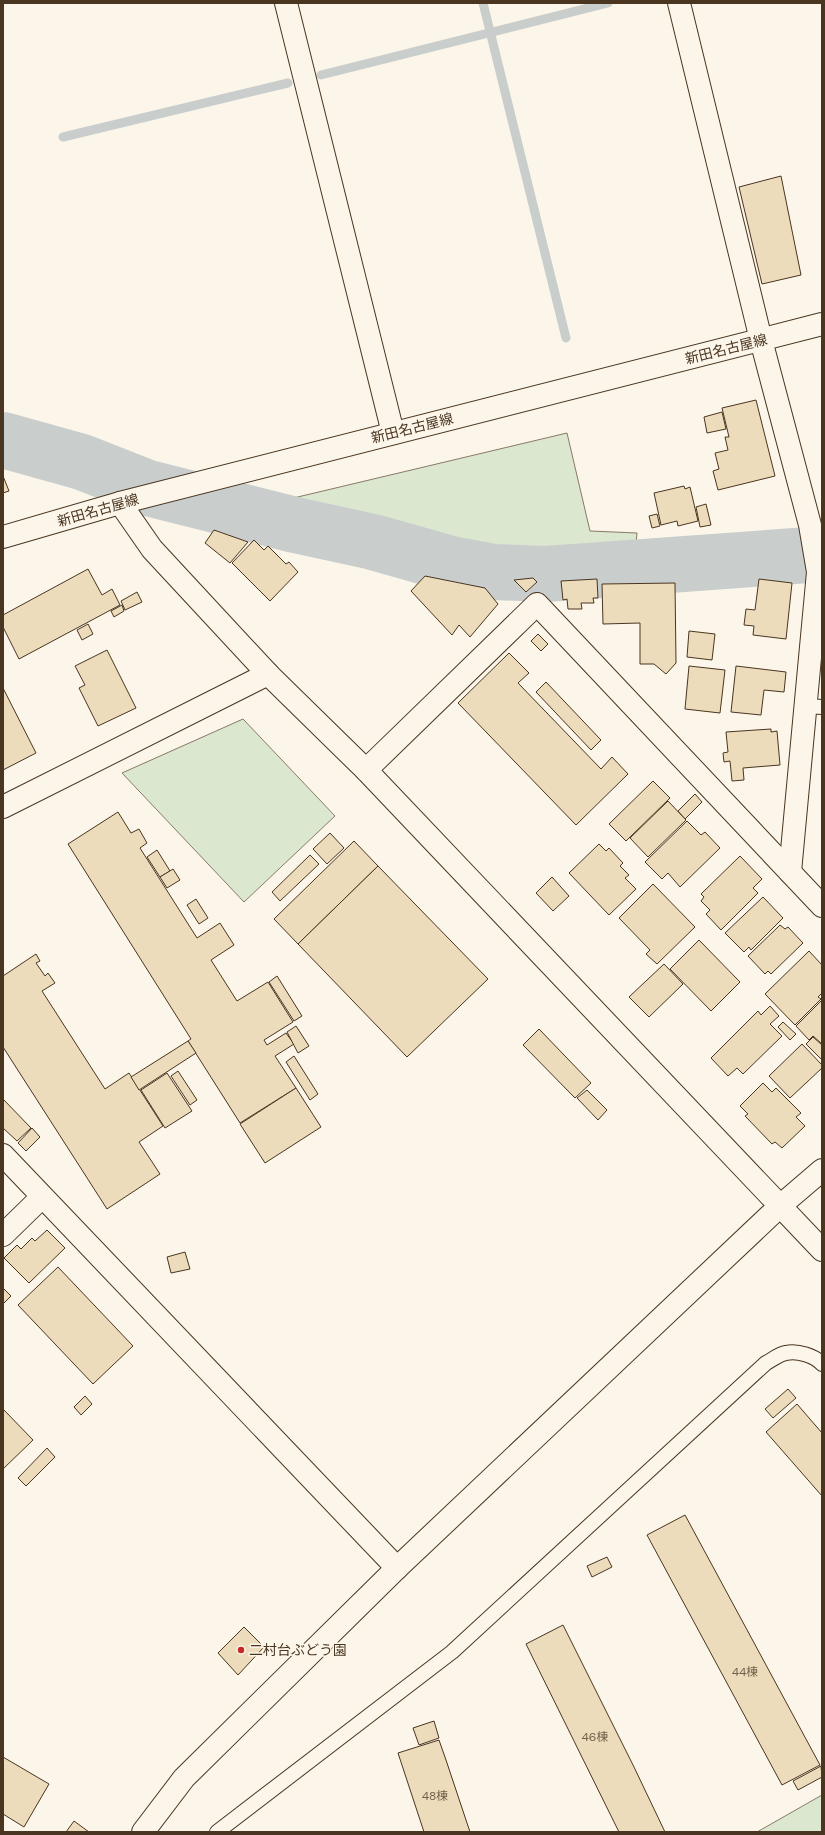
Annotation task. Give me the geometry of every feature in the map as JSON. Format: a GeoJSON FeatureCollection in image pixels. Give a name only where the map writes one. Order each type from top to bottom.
{"type":"FeatureCollection","features":[{"type":"Feature","properties":{"kind":"street"},"geometry":{"type":"LineString","coordinates":[[286,3],[393,433]]}},
{"type":"Feature","properties":{"kind":"street"},"geometry":{"type":"LineString","coordinates":[[679,3],[761,340],[814,528],[818,572],[814,707],[790,872]]}},
{"type":"Feature","properties":{"kind":"street","name":"新田名古屋線"},"geometry":{"type":"LineString","coordinates":[[3,537],[126,501],[199,482],[822,324]]}},
{"type":"Feature","properties":{"kind":"street"},"geometry":{"type":"LineString","coordinates":[[126,501],[152,549],[268,674],[366,770],[822,1250]]}},
{"type":"Feature","properties":{"kind":"street"},"geometry":{"type":"LineString","coordinates":[[366,770],[537,604],[822,906]]}},
{"type":"Feature","properties":{"kind":"street"},"geometry":{"type":"LineString","coordinates":[[3,807],[268,674]]}},
{"type":"Feature","properties":{"kind":"street"},"geometry":{"type":"LineString","coordinates":[[3,1155],[398,1568]]}},
{"type":"Feature","properties":{"kind":"street"},"geometry":{"type":"LineString","coordinates":[[143,1832],[184,1778],[398,1568],[780,1206],[822,1170]]}},
{"type":"Feature","properties":{"kind":"street"},"geometry":{"type":"LineString","coordinates":[[3,1235],[42,1197]]}},
{"type":"Feature","properties":{"kind":"lane"},"geometry":{"type":"LineString","coordinates":[[217,1832],[452,1652],[766,1363],[786,1352],[801,1353],[819,1361],[822,1364]]}},
{"type":"Feature","properties":{"kind":"green space"},"geometry":{"type":"Polygon","coordinates":[[[567,433],[590,531],[637,533],[635,553],[589,553],[508,559],[466,552],[296,510],[285,500],[567,433]]]}},
{"type":"Feature","properties":{"kind":"green space"},"geometry":{"type":"Polygon","coordinates":[[[243,719],[335,816],[244,902],[122,773],[243,719]]]}},
{"type":"Feature","properties":{"kind":"green space"},"geometry":{"type":"Polygon","coordinates":[[[822,1795],[822,1832],[757,1832],[822,1795]]]}},
{"type":"Feature","properties":{"kind":"building"},"geometry":{"type":"Polygon","coordinates":[[[781,176],[801,275],[762,284],[739,187],[781,176]]]}},
{"type":"Feature","properties":{"kind":"building"},"geometry":{"type":"Polygon","coordinates":[[[756,400],[775,476],[718,490],[713,471],[719,469],[715,453],[728,450],[725,437],[729,437],[722,408],[756,400]]]}},
{"type":"Feature","properties":{"kind":"building"},"geometry":{"type":"Polygon","coordinates":[[[722,412],[726,429],[707,433],[704,417],[722,412]]]}},
{"type":"Feature","properties":{"kind":"building"},"geometry":{"type":"Polygon","coordinates":[[[3,476],[9,491],[3,493],[3,476]]]}},
{"type":"Feature","properties":{"kind":"building"},"geometry":{"type":"Polygon","coordinates":[[[684,486],[685,489],[690,487],[698,521],[678,526],[677,521],[661,525],[654,493],[684,486]]]}},
{"type":"Feature","properties":{"kind":"building"},"geometry":{"type":"Polygon","coordinates":[[[706,504],[711,525],[700,527],[696,507],[706,504]]]}},
{"type":"Feature","properties":{"kind":"building"},"geometry":{"type":"Polygon","coordinates":[[[657,514],[660,526],[652,528],[649,516],[657,514]]]}},
{"type":"Feature","properties":{"kind":"building"},"geometry":{"type":"Polygon","coordinates":[[[214,530],[248,542],[230,563],[205,543],[214,530]]]}},
{"type":"Feature","properties":{"kind":"building"},"geometry":{"type":"Polygon","coordinates":[[[254,540],[264,550],[268,546],[286,564],[289,562],[298,572],[270,601],[232,563],[254,540]]]}},
{"type":"Feature","properties":{"kind":"building"},"geometry":{"type":"Polygon","coordinates":[[[88,569],[102,595],[112,589],[120,605],[19,659],[3,627],[3,615],[88,569]]]}},
{"type":"Feature","properties":{"kind":"building"},"geometry":{"type":"Polygon","coordinates":[[[425,576],[485,588],[498,604],[470,637],[459,625],[452,635],[411,591],[425,576]]]}},
{"type":"Feature","properties":{"kind":"building"},"geometry":{"type":"Polygon","coordinates":[[[533,578],[537,582],[526,592],[514,580],[533,578]]]}},
{"type":"Feature","properties":{"kind":"building"},"geometry":{"type":"Polygon","coordinates":[[[597,579],[598,598],[593,598],[594,603],[581,603],[582,609],[568,609],[567,599],[563,600],[561,581],[597,579]]]}},
{"type":"Feature","properties":{"kind":"building"},"geometry":{"type":"Polygon","coordinates":[[[759,579],[792,583],[786,639],[753,635],[754,626],[744,625],[746,609],[755,610],[759,579]]]}},
{"type":"Feature","properties":{"kind":"building"},"geometry":{"type":"Polygon","coordinates":[[[675,583],[676,663],[666,674],[654,664],[640,664],[640,623],[603,624],[602,584],[675,583]]]}},
{"type":"Feature","properties":{"kind":"building"},"geometry":{"type":"Polygon","coordinates":[[[137,592],[142,602],[125,610],[121,601],[137,592]]]}},
{"type":"Feature","properties":{"kind":"building"},"geometry":{"type":"Polygon","coordinates":[[[122,605],[124,611],[114,617],[111,611],[122,605]]]}},
{"type":"Feature","properties":{"kind":"building"},"geometry":{"type":"Polygon","coordinates":[[[88,624],[93,634],[82,640],[77,630],[88,624]]]}},
{"type":"Feature","properties":{"kind":"building"},"geometry":{"type":"Polygon","coordinates":[[[689,631],[715,634],[712,660],[687,657],[689,631]]]}},
{"type":"Feature","properties":{"kind":"building"},"geometry":{"type":"Polygon","coordinates":[[[538,634],[548,644],[541,651],[531,641],[538,634]]]}},
{"type":"Feature","properties":{"kind":"building"},"geometry":{"type":"Polygon","coordinates":[[[107,650],[136,708],[98,726],[79,688],[85,685],[75,666],[107,650]]]}},
{"type":"Feature","properties":{"kind":"building"},"geometry":{"type":"Polygon","coordinates":[[[509,653],[529,673],[518,683],[601,769],[612,757],[628,774],[576,825],[458,703],[509,653]]]}},
{"type":"Feature","properties":{"kind":"building"},"geometry":{"type":"Polygon","coordinates":[[[689,666],[725,670],[720,713],[685,709],[689,666]]]}},
{"type":"Feature","properties":{"kind":"building"},"geometry":{"type":"Polygon","coordinates":[[[736,666],[786,672],[784,692],[764,690],[761,715],[731,712],[736,666]]]}},
{"type":"Feature","properties":{"kind":"building"},"geometry":{"type":"Polygon","coordinates":[[[546,682],[601,740],[591,750],[536,692],[546,682]]]}},
{"type":"Feature","properties":{"kind":"building"},"geometry":{"type":"Polygon","coordinates":[[[3,688],[36,753],[3,770],[3,688]]]}},
{"type":"Feature","properties":{"kind":"building"},"geometry":{"type":"Polygon","coordinates":[[[771,729],[771,732],[777,731],[780,765],[743,768],[744,780],[732,781],[730,761],[724,762],[723,753],[728,752],[726,732],[771,729]]]}},
{"type":"Feature","properties":{"kind":"building"},"geometry":{"type":"Polygon","coordinates":[[[653,781],[670,798],[626,841],[609,824],[653,781]]]}},
{"type":"Feature","properties":{"kind":"building"},"geometry":{"type":"Polygon","coordinates":[[[695,794],[702,802],[685,819],[678,811],[695,794]]]}},
{"type":"Feature","properties":{"kind":"building"},"geometry":{"type":"Polygon","coordinates":[[[668,801],[686,820],[648,857],[630,838],[668,801]]]}},
{"type":"Feature","properties":{"kind":"building"},"geometry":{"type":"Polygon","coordinates":[[[118,812],[131,833],[139,829],[147,843],[140,848],[197,938],[220,923],[234,945],[211,960],[237,1001],[268,982],[293,1022],[264,1040],[267,1045],[286,1033],[294,1044],[275,1056],[296,1088],[240,1123],[188,1041],[191,1039],[68,844],[118,812]]]}},
{"type":"Feature","properties":{"kind":"building"},"geometry":{"type":"Polygon","coordinates":[[[687,821],[701,835],[705,832],[720,848],[680,887],[668,873],[662,879],[645,862],[687,821]]]}},
{"type":"Feature","properties":{"kind":"building"},"geometry":{"type":"Polygon","coordinates":[[[330,833],[344,848],[327,864],[313,849],[330,833]]]}},
{"type":"Feature","properties":{"kind":"building"},"geometry":{"type":"Polygon","coordinates":[[[354,841],[378,866],[298,944],[274,919],[354,841]]]}},
{"type":"Feature","properties":{"kind":"building"},"geometry":{"type":"Polygon","coordinates":[[[599,844],[606,851],[609,848],[623,863],[620,866],[629,875],[625,878],[636,889],[609,915],[569,873],[599,844]]]}},
{"type":"Feature","properties":{"kind":"building"},"geometry":{"type":"Polygon","coordinates":[[[157,850],[170,871],[160,877],[147,857],[157,850]]]}},
{"type":"Feature","properties":{"kind":"building"},"geometry":{"type":"Polygon","coordinates":[[[310,855],[319,864],[280,901],[272,892],[310,855]]]}},
{"type":"Feature","properties":{"kind":"building"},"geometry":{"type":"Polygon","coordinates":[[[740,856],[762,879],[753,888],[758,893],[721,930],[706,914],[710,910],[701,901],[704,897],[701,894],[740,856]]]}},
{"type":"Feature","properties":{"kind":"building"},"geometry":{"type":"Polygon","coordinates":[[[378,866],[488,979],[407,1057],[298,944],[378,866]]]}},
{"type":"Feature","properties":{"kind":"building"},"geometry":{"type":"Polygon","coordinates":[[[173,869],[180,880],[167,888],[160,877],[173,869]]]}},
{"type":"Feature","properties":{"kind":"building"},"geometry":{"type":"Polygon","coordinates":[[[552,877],[569,896],[553,911],[536,893],[552,877]]]}},
{"type":"Feature","properties":{"kind":"building"},"geometry":{"type":"Polygon","coordinates":[[[653,884],[695,927],[657,964],[646,954],[650,950],[619,918],[653,884]]]}},
{"type":"Feature","properties":{"kind":"building"},"geometry":{"type":"Polygon","coordinates":[[[763,897],[783,918],[751,950],[749,947],[744,952],[725,933],[763,897]]]}},
{"type":"Feature","properties":{"kind":"building"},"geometry":{"type":"Polygon","coordinates":[[[196,899],[208,918],[199,924],[187,905],[196,899]]]}},
{"type":"Feature","properties":{"kind":"building"},"geometry":{"type":"Polygon","coordinates":[[[780,925],[785,929],[788,927],[803,943],[771,974],[768,971],[765,974],[748,956],[780,925]]]}},
{"type":"Feature","properties":{"kind":"building"},"geometry":{"type":"Polygon","coordinates":[[[699,940],[740,982],[711,1011],[670,969],[699,940]]]}},
{"type":"Feature","properties":{"kind":"building"},"geometry":{"type":"Polygon","coordinates":[[[809,951],[822,965],[822,993],[818,997],[821,999],[795,1025],[765,994],[809,951]]]}},
{"type":"Feature","properties":{"kind":"building"},"geometry":{"type":"Polygon","coordinates":[[[36,954],[40,961],[36,963],[45,976],[48,973],[55,983],[42,991],[105,1089],[129,1073],[163,1126],[139,1142],[160,1174],[107,1209],[3,1047],[3,976],[36,954]]]}},
{"type":"Feature","properties":{"kind":"building"},"geometry":{"type":"Polygon","coordinates":[[[664,964],[683,984],[649,1017],[629,997],[664,964]]]}},
{"type":"Feature","properties":{"kind":"building"},"geometry":{"type":"Polygon","coordinates":[[[277,976],[302,1016],[294,1021],[269,982],[277,976]]]}},
{"type":"Feature","properties":{"kind":"building"},"geometry":{"type":"Polygon","coordinates":[[[821,1001],[822,1044],[813,1036],[809,1040],[796,1026],[821,1001]]]}},
{"type":"Feature","properties":{"kind":"building"},"geometry":{"type":"Polygon","coordinates":[[[770,1006],[779,1016],[770,1024],[782,1036],[743,1074],[737,1068],[728,1076],[711,1058],[758,1011],[761,1015],[770,1006]]]}},
{"type":"Feature","properties":{"kind":"building"},"geometry":{"type":"Polygon","coordinates":[[[783,1022],[796,1034],[790,1040],[778,1027],[783,1022]]]}},
{"type":"Feature","properties":{"kind":"building"},"geometry":{"type":"Polygon","coordinates":[[[296,1026],[309,1046],[298,1053],[287,1032],[296,1026]]]}},
{"type":"Feature","properties":{"kind":"building"},"geometry":{"type":"Polygon","coordinates":[[[539,1029],[591,1083],[575,1098],[523,1045],[539,1029]]]}},
{"type":"Feature","properties":{"kind":"building"},"geometry":{"type":"Polygon","coordinates":[[[813,1037],[822,1045],[822,1060],[806,1044],[813,1037]]]}},
{"type":"Feature","properties":{"kind":"building"},"geometry":{"type":"Polygon","coordinates":[[[188,1041],[196,1053],[139,1090],[131,1077],[188,1041]]]}},
{"type":"Feature","properties":{"kind":"building"},"geometry":{"type":"Polygon","coordinates":[[[802,1044],[822,1065],[822,1068],[790,1098],[769,1076],[802,1044]]]}},
{"type":"Feature","properties":{"kind":"building"},"geometry":{"type":"Polygon","coordinates":[[[294,1056],[318,1094],[310,1100],[286,1062],[294,1056]]]}},
{"type":"Feature","properties":{"kind":"building"},"geometry":{"type":"Polygon","coordinates":[[[178,1071],[197,1100],[190,1105],[171,1076],[178,1071]]]}},
{"type":"Feature","properties":{"kind":"building"},"geometry":{"type":"Polygon","coordinates":[[[167,1073],[192,1111],[165,1128],[141,1090],[167,1073]]]}},
{"type":"Feature","properties":{"kind":"building"},"geometry":{"type":"Polygon","coordinates":[[[763,1083],[772,1092],[776,1088],[801,1113],[796,1117],[805,1126],[782,1148],[775,1142],[772,1144],[745,1116],[748,1114],[740,1106],[763,1083]]]}},
{"type":"Feature","properties":{"kind":"building"},"geometry":{"type":"Polygon","coordinates":[[[296,1088],[321,1127],[265,1163],[240,1124],[296,1088]]]}},
{"type":"Feature","properties":{"kind":"building"},"geometry":{"type":"Polygon","coordinates":[[[587,1090],[607,1110],[598,1120],[577,1098],[587,1090]]]}},
{"type":"Feature","properties":{"kind":"building"},"geometry":{"type":"Polygon","coordinates":[[[3,1099],[31,1128],[17,1141],[3,1128],[3,1099]]]}},
{"type":"Feature","properties":{"kind":"building"},"geometry":{"type":"Polygon","coordinates":[[[32,1128],[40,1137],[26,1151],[18,1143],[32,1128]]]}},
{"type":"Feature","properties":{"kind":"building"},"geometry":{"type":"Polygon","coordinates":[[[47,1230],[65,1248],[29,1283],[4,1258],[17,1245],[21,1249],[32,1238],[35,1241],[47,1230]]]}},
{"type":"Feature","properties":{"kind":"building"},"geometry":{"type":"Polygon","coordinates":[[[185,1252],[190,1269],[171,1273],[167,1257],[185,1252]]]}},
{"type":"Feature","properties":{"kind":"building"},"geometry":{"type":"Polygon","coordinates":[[[58,1267],[133,1346],[93,1384],[18,1305],[58,1267]]]}},
{"type":"Feature","properties":{"kind":"building"},"geometry":{"type":"Polygon","coordinates":[[[3,1288],[11,1296],[3,1304],[3,1288]]]}},
{"type":"Feature","properties":{"kind":"building"},"geometry":{"type":"Polygon","coordinates":[[[788,1389],[796,1398],[773,1418],[765,1409],[788,1389]]]}},
{"type":"Feature","properties":{"kind":"building"},"geometry":{"type":"Polygon","coordinates":[[[85,1396],[92,1404],[81,1415],[74,1407],[85,1396]]]}},
{"type":"Feature","properties":{"kind":"building"},"geometry":{"type":"Polygon","coordinates":[[[797,1404],[822,1433],[822,1496],[766,1432],[797,1404]]]}},
{"type":"Feature","properties":{"kind":"building"},"geometry":{"type":"Polygon","coordinates":[[[3,1409],[33,1440],[3,1469],[3,1409]]]}},
{"type":"Feature","properties":{"kind":"building"},"geometry":{"type":"Polygon","coordinates":[[[47,1448],[55,1457],[26,1486],[18,1478],[47,1448]]]}},
{"type":"Feature","properties":{"kind":"building"},"geometry":{"type":"Polygon","coordinates":[[[685,1515],[820,1765],[782,1785],[647,1535],[685,1515]]]}},
{"type":"Feature","properties":{"kind":"building"},"geometry":{"type":"Polygon","coordinates":[[[607,1557],[612,1567],[592,1577],[587,1566],[607,1557]]]}},
{"type":"Feature","properties":{"kind":"building"},"geometry":{"type":"Polygon","coordinates":[[[563,1625],[665,1832],[619,1832],[526,1644],[563,1625]]]}},
{"type":"Feature","properties":{"kind":"building","name":"二村台ぶどう園"},"geometry":{"type":"Polygon","coordinates":[[[244,1627],[264,1647],[238,1675],[218,1653],[244,1627]]]}},
{"type":"Feature","properties":{"kind":"building"},"geometry":{"type":"Polygon","coordinates":[[[434,1721],[439,1738],[419,1745],[413,1728],[434,1721]]]}},
{"type":"Feature","properties":{"kind":"building"},"geometry":{"type":"Polygon","coordinates":[[[439,1740],[470,1832],[424,1832],[398,1753],[439,1740]]]}},
{"type":"Feature","properties":{"kind":"building"},"geometry":{"type":"Polygon","coordinates":[[[3,1757],[49,1784],[24,1827],[3,1814],[3,1757]]]}},
{"type":"Feature","properties":{"kind":"building"},"geometry":{"type":"Polygon","coordinates":[[[821,1766],[822,1777],[798,1790],[793,1781],[821,1766]]]}},
{"type":"Feature","properties":{"kind":"building"},"geometry":{"type":"Polygon","coordinates":[[[74,1821],[89,1832],[66,1832],[74,1821]]]}},
{"type":"Feature","properties":{"kind":"waterway"},"geometry":{"type":"LineString","coordinates":[[483,3],[566,338]]}},
{"type":"Feature","properties":{"kind":"waterway"},"geometry":{"type":"LineString","coordinates":[[321,75],[608,3]]}},
{"type":"Feature","properties":{"kind":"waterway"},"geometry":{"type":"LineString","coordinates":[[63,137],[288,83]]}},
{"type":"Feature","properties":{"kind":"waterway"},"geometry":{"type":"LineString","coordinates":[[3,440],[82,462],[148,488],[295,525],[373,542],[451,564],[494,572],[546,574],[822,554]]}},
{"type":"Feature","properties":{"kind":"place","name":"二村台ぶどう園"},"geometry":{"type":"Point","coordinates":[241,1650]}}]}
